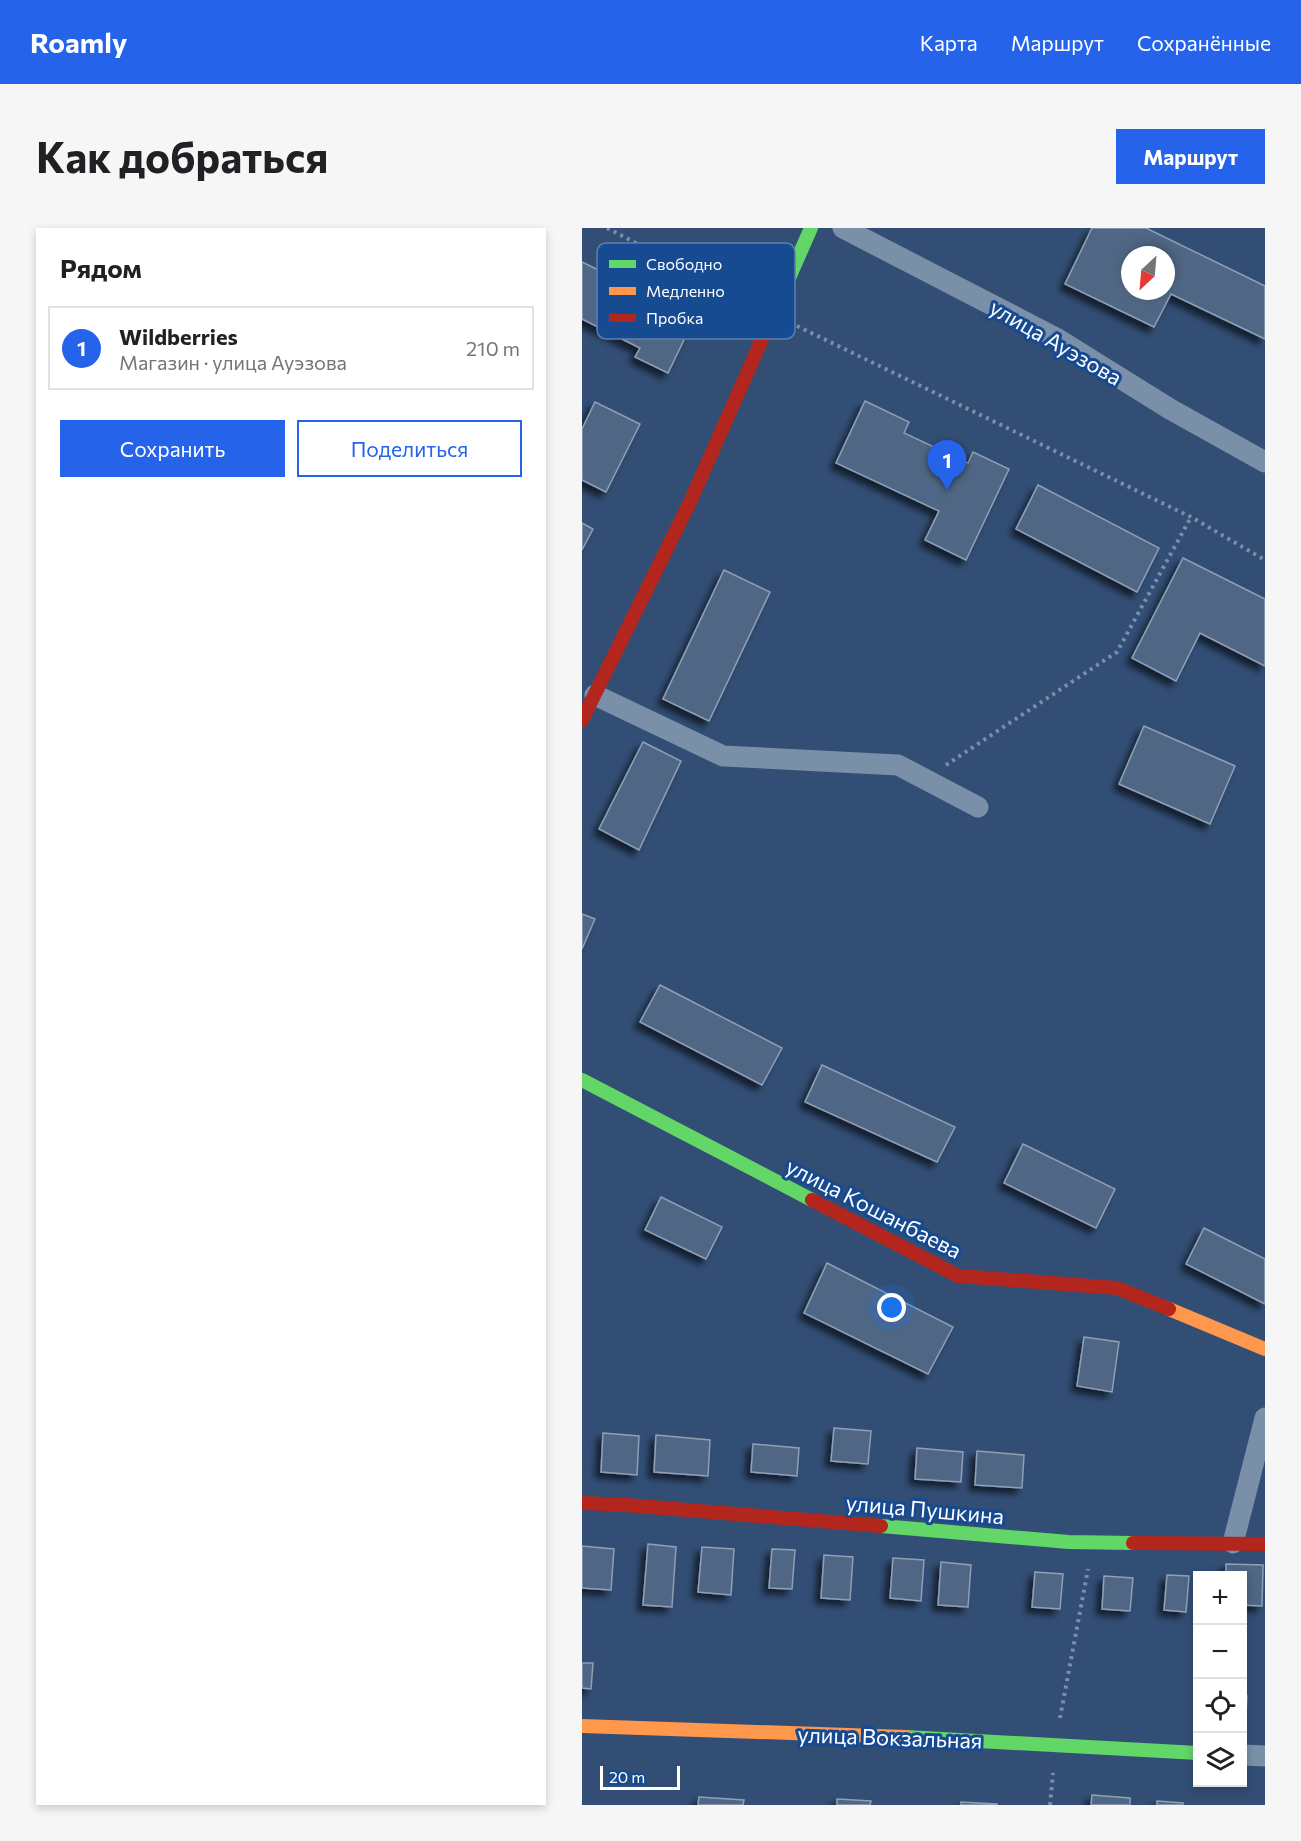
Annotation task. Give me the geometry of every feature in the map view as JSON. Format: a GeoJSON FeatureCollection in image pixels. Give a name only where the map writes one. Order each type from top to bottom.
{"type":"FeatureCollection","features":[{"type":"Feature","properties":{"kind":"street"},"geometry":{"type":"LineString","coordinates":[[795,264],[811,228]]}},
{"type":"Feature","properties":{"kind":"street","name":"улица Ауэзова"},"geometry":{"type":"LineString","coordinates":[[843,228],[1056,338],[1170,409],[1265,462]]}},
{"type":"Feature","properties":{"kind":"street"},"geometry":{"type":"LineString","coordinates":[[582,720],[690,502],[762,339]]}},
{"type":"Feature","properties":{"kind":"street"},"geometry":{"type":"LineString","coordinates":[[595,695],[723,756],[898,765],[978,807]]}},
{"type":"Feature","properties":{"kind":"street","name":"улица Кошанбаева"},"geometry":{"type":"LineString","coordinates":[[582,1080],[958,1276],[1117,1288],[1265,1350]]}},
{"type":"Feature","properties":{"kind":"street"},"geometry":{"type":"LineString","coordinates":[[1233,1543],[1265,1418]]}},
{"type":"Feature","properties":{"kind":"street","name":"улица Пушкина"},"geometry":{"type":"LineString","coordinates":[[582,1503],[1069,1542],[1265,1544]]}},
{"type":"Feature","properties":{"kind":"street","name":"улица Вокзальная"},"geometry":{"type":"LineString","coordinates":[[582,1726],[923,1738],[1193,1753]]}},
{"type":"Feature","properties":{"kind":"street"},"geometry":{"type":"LineString","coordinates":[[1247,1755],[1265,1756]]}},
{"type":"Feature","properties":{"kind":"path"},"geometry":{"type":"LineString","coordinates":[[607,228],[636,243]]}},
{"type":"Feature","properties":{"kind":"path"},"geometry":{"type":"LineString","coordinates":[[795,325],[1191,517],[1265,560]]}},
{"type":"Feature","properties":{"kind":"path"},"geometry":{"type":"LineString","coordinates":[[925,779],[1117,652],[1191,517]]}},
{"type":"Feature","properties":{"kind":"path"},"geometry":{"type":"LineString","coordinates":[[1050,1805],[1055,1745],[1093,1542]]}},
{"type":"Feature","properties":{"kind":"building"},"geometry":{"type":"Polygon","coordinates":[[[1092,228],[1146,228],[1265,286],[1265,339],[1175,296],[1175,246],[1121,246],[1121,300],[1168,300],[1154,327],[1065,284],[1092,228]]]}},
{"type":"Feature","properties":{"kind":"building"},"geometry":{"type":"Polygon","coordinates":[[[582,262],[597,269],[597,326],[582,319],[582,262]]]}},
{"type":"Feature","properties":{"kind":"building"},"geometry":{"type":"Polygon","coordinates":[[[622,339],[684,339],[668,373],[635,357],[640,348],[622,339]]]}},
{"type":"Feature","properties":{"kind":"building"},"geometry":{"type":"Polygon","coordinates":[[[865,401],[909,422],[904,433],[968,463],[973,452],[1009,469],[966,560],[925,540],[939,511],[836,463],[865,401]]]}},
{"type":"Feature","properties":{"kind":"building"},"geometry":{"type":"Polygon","coordinates":[[[595,402],[640,424],[606,492],[582,480],[582,429],[595,402]]]}},
{"type":"Feature","properties":{"kind":"building"},"geometry":{"type":"Polygon","coordinates":[[[1038,485],[1159,548],[1137,592],[1016,529],[1038,485]]]}},
{"type":"Feature","properties":{"kind":"building"},"geometry":{"type":"Polygon","coordinates":[[[582,523],[593,529],[582,550],[582,523]]]}},
{"type":"Feature","properties":{"kind":"building"},"geometry":{"type":"Polygon","coordinates":[[[1183,558],[1265,599],[1265,666],[1200,633],[1176,681],[1132,658],[1183,558]]]}},
{"type":"Feature","properties":{"kind":"building"},"geometry":{"type":"Polygon","coordinates":[[[724,570],[770,592],[709,721],[663,699],[724,570]]]}},
{"type":"Feature","properties":{"kind":"building"},"geometry":{"type":"Polygon","coordinates":[[[1144,726],[1235,766],[1210,824],[1119,784],[1144,726]]]}},
{"type":"Feature","properties":{"kind":"building"},"geometry":{"type":"Polygon","coordinates":[[[643,742],[681,761],[639,850],[599,829],[643,742]]]}},
{"type":"Feature","properties":{"kind":"building"},"geometry":{"type":"Polygon","coordinates":[[[582,914],[595,919],[582,949],[582,914]]]}},
{"type":"Feature","properties":{"kind":"building"},"geometry":{"type":"Polygon","coordinates":[[[660,985],[782,1048],[762,1085],[640,1022],[660,985]]]}},
{"type":"Feature","properties":{"kind":"building"},"geometry":{"type":"Polygon","coordinates":[[[822,1065],[955,1127],[937,1162],[805,1102],[822,1065]]]}},
{"type":"Feature","properties":{"kind":"building"},"geometry":{"type":"Polygon","coordinates":[[[1023,1144],[1115,1189],[1096,1228],[1004,1183],[1023,1144]]]}},
{"type":"Feature","properties":{"kind":"building"},"geometry":{"type":"Polygon","coordinates":[[[661,1197],[722,1227],[706,1259],[645,1230],[661,1197]]]}},
{"type":"Feature","properties":{"kind":"building"},"geometry":{"type":"Polygon","coordinates":[[[1204,1228],[1265,1259],[1265,1304],[1186,1264],[1204,1228]]]}},
{"type":"Feature","properties":{"kind":"building"},"geometry":{"type":"Polygon","coordinates":[[[827,1263],[953,1327],[928,1374],[804,1313],[827,1263]]]}},
{"type":"Feature","properties":{"kind":"building"},"geometry":{"type":"Polygon","coordinates":[[[1084,1337],[1119,1342],[1112,1392],[1077,1386],[1084,1337]]]}},
{"type":"Feature","properties":{"kind":"building"},"geometry":{"type":"Polygon","coordinates":[[[834,1428],[871,1431],[868,1464],[831,1461],[834,1428]]]}},
{"type":"Feature","properties":{"kind":"building"},"geometry":{"type":"Polygon","coordinates":[[[603,1433],[639,1436],[637,1475],[601,1472],[603,1433]]]}},
{"type":"Feature","properties":{"kind":"building"},"geometry":{"type":"Polygon","coordinates":[[[656,1435],[710,1440],[708,1476],[654,1472],[656,1435]]]}},
{"type":"Feature","properties":{"kind":"building"},"geometry":{"type":"Polygon","coordinates":[[[753,1444],[799,1448],[797,1476],[751,1472],[753,1444]]]}},
{"type":"Feature","properties":{"kind":"building"},"geometry":{"type":"Polygon","coordinates":[[[917,1448],[963,1452],[961,1482],[915,1479],[917,1448]]]}},
{"type":"Feature","properties":{"kind":"building"},"geometry":{"type":"Polygon","coordinates":[[[977,1451],[1024,1455],[1022,1488],[975,1485],[977,1451]]]}},
{"type":"Feature","properties":{"kind":"building"},"geometry":{"type":"Polygon","coordinates":[[[648,1544],[676,1547],[672,1607],[643,1605],[648,1544]]]}},
{"type":"Feature","properties":{"kind":"building"},"geometry":{"type":"Polygon","coordinates":[[[582,1546],[614,1549],[611,1590],[582,1588],[582,1546]]]}},
{"type":"Feature","properties":{"kind":"building"},"geometry":{"type":"Polygon","coordinates":[[[702,1547],[734,1549],[731,1595],[698,1592],[702,1547]]]}},
{"type":"Feature","properties":{"kind":"building"},"geometry":{"type":"Polygon","coordinates":[[[772,1549],[795,1550],[792,1589],[769,1588],[772,1549]]]}},
{"type":"Feature","properties":{"kind":"building"},"geometry":{"type":"Polygon","coordinates":[[[824,1555],[853,1557],[850,1600],[821,1598],[824,1555]]]}},
{"type":"Feature","properties":{"kind":"building"},"geometry":{"type":"Polygon","coordinates":[[[893,1558],[924,1560],[921,1601],[890,1598],[893,1558]]]}},
{"type":"Feature","properties":{"kind":"building"},"geometry":{"type":"Polygon","coordinates":[[[941,1562],[971,1565],[968,1607],[938,1605],[941,1562]]]}},
{"type":"Feature","properties":{"kind":"building"},"geometry":{"type":"Polygon","coordinates":[[[1226,1564],[1263,1565],[1262,1606],[1247,1605],[1247,1571],[1226,1571],[1226,1564]]]}},
{"type":"Feature","properties":{"kind":"building"},"geometry":{"type":"Polygon","coordinates":[[[1035,1572],[1063,1574],[1060,1609],[1032,1607],[1035,1572]]]}},
{"type":"Feature","properties":{"kind":"building"},"geometry":{"type":"Polygon","coordinates":[[[1167,1575],[1189,1576],[1186,1612],[1164,1610],[1167,1575]]]}},
{"type":"Feature","properties":{"kind":"building"},"geometry":{"type":"Polygon","coordinates":[[[1104,1576],[1133,1578],[1130,1611],[1102,1609],[1104,1576]]]}},
{"type":"Feature","properties":{"kind":"building"},"geometry":{"type":"Polygon","coordinates":[[[582,1663],[593,1663],[591,1689],[582,1688],[582,1663]]]}},
{"type":"Feature","properties":{"kind":"building"},"geometry":{"type":"Polygon","coordinates":[[[1092,1795],[1130,1798],[1130,1805],[1091,1805],[1092,1795]]]}},
{"type":"Feature","properties":{"kind":"building"},"geometry":{"type":"Polygon","coordinates":[[[699,1797],[744,1800],[743,1805],[698,1805],[699,1797]]]}},
{"type":"Feature","properties":{"kind":"building"},"geometry":{"type":"Polygon","coordinates":[[[837,1799],[871,1801],[870,1805],[837,1805],[837,1799]]]}},
{"type":"Feature","properties":{"kind":"building"},"geometry":{"type":"Polygon","coordinates":[[[1157,1801],[1183,1803],[1183,1805],[1157,1805],[1157,1801]]]}},
{"type":"Feature","properties":{"kind":"building"},"geometry":{"type":"Polygon","coordinates":[[[961,1802],[997,1804],[997,1805],[961,1805],[961,1802]]]}},
{"type":"Feature","properties":{"kind":"traffic: fast"},"geometry":{"type":"LineString","coordinates":[[795,264],[811,228]]}},
{"type":"Feature","properties":{"kind":"traffic: fast"},"geometry":{"type":"LineString","coordinates":[[582,1080],[812,1200]]}},
{"type":"Feature","properties":{"kind":"traffic: fast"},"geometry":{"type":"LineString","coordinates":[[881,1526],[1069,1542],[1133,1543]]}},
{"type":"Feature","properties":{"kind":"traffic: fast"},"geometry":{"type":"LineString","coordinates":[[906,1737],[1193,1753]]}},
{"type":"Feature","properties":{"kind":"traffic: slow"},"geometry":{"type":"LineString","coordinates":[[1169,1309],[1265,1349]]}},
{"type":"Feature","properties":{"kind":"traffic: slow"},"geometry":{"type":"LineString","coordinates":[[582,1726],[906,1737]]}},
{"type":"Feature","properties":{"kind":"traffic: jam"},"geometry":{"type":"LineString","coordinates":[[582,720],[690,502],[762,339]]}},
{"type":"Feature","properties":{"kind":"traffic: jam"},"geometry":{"type":"LineString","coordinates":[[812,1200],[958,1276],[1117,1288],[1169,1309]]}},
{"type":"Feature","properties":{"kind":"traffic: jam"},"geometry":{"type":"LineString","coordinates":[[582,1503],[881,1526]]}},
{"type":"Feature","properties":{"kind":"traffic: jam"},"geometry":{"type":"LineString","coordinates":[[1133,1543],[1265,1544]]}},
{"type":"Feature","properties":{"kind":"place","name":"Wildberries"},"geometry":{"type":"Point","coordinates":[947,490]}}]}
